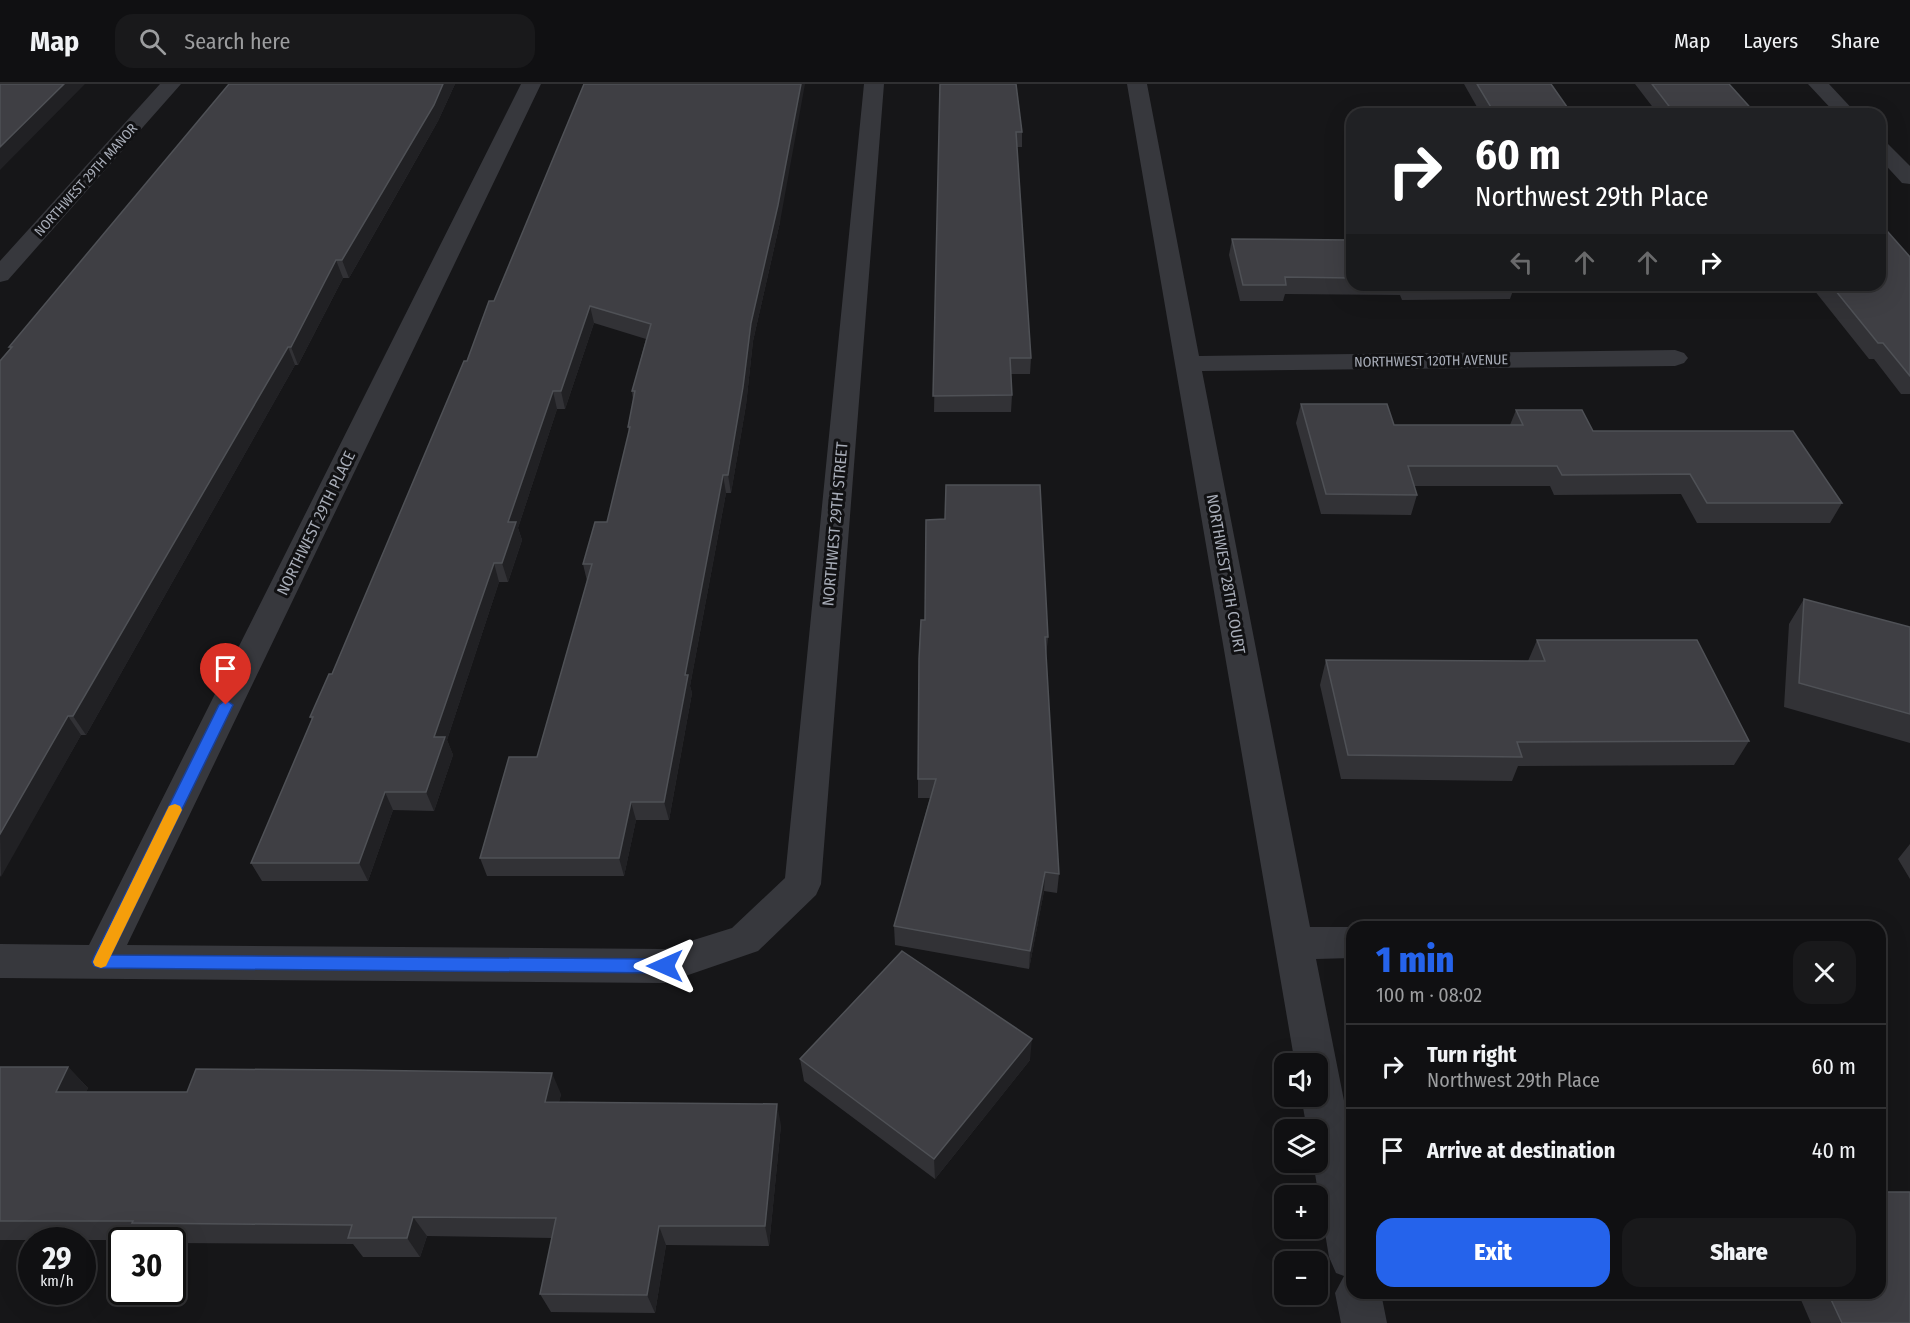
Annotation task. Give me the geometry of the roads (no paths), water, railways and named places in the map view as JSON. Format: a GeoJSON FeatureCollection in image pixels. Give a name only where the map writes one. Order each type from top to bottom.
{"type":"FeatureCollection","features":[{"type":"Feature","properties":{"kind":"street","name":"NORTHWEST 29TH MANOR"},"geometry":{"type":"LineString","coordinates":[[0,275],[171,84]]}},
{"type":"Feature","properties":{"kind":"street","name":"NORTHWEST 29TH PLACE"},"geometry":{"type":"LineString","coordinates":[[100,962],[531,84]]}},
{"type":"Feature","properties":{"kind":"street","name":"NORTHWEST 29TH STREET"},"geometry":{"type":"LineString","coordinates":[[100,962],[665,966],[745,940],[803,884],[874,84]]}},
{"type":"Feature","properties":{"kind":"street","name":"NORTHWEST 28TH COURT"},"geometry":{"type":"LineString","coordinates":[[1137,84],[1314,1053]]}},
{"type":"Feature","properties":{"kind":"street"},"geometry":{"type":"LineString","coordinates":[[1818,84],[1842,108]]}},
{"type":"Feature","properties":{"kind":"street"},"geometry":{"type":"LineString","coordinates":[[1886,153],[1910,178]]}},
{"type":"Feature","properties":{"kind":"street","name":"NORTHWEST 120TH AVENUE"},"geometry":{"type":"LineString","coordinates":[[1188,364],[1675,358]]}},
{"type":"Feature","properties":{"kind":"street"},"geometry":{"type":"LineString","coordinates":[[1293,943],[1346,942]]}},
{"type":"Feature","properties":{"kind":"street"},"geometry":{"type":"LineString","coordinates":[[0,961],[100,962]]}},
{"type":"Feature","properties":{"kind":"street"},"geometry":{"type":"LineString","coordinates":[[1324,1107],[1346,1225]]}},
{"type":"Feature","properties":{"kind":"street"},"geometry":{"type":"LineString","coordinates":[[1359,1299],[1364,1323]]}}]}
